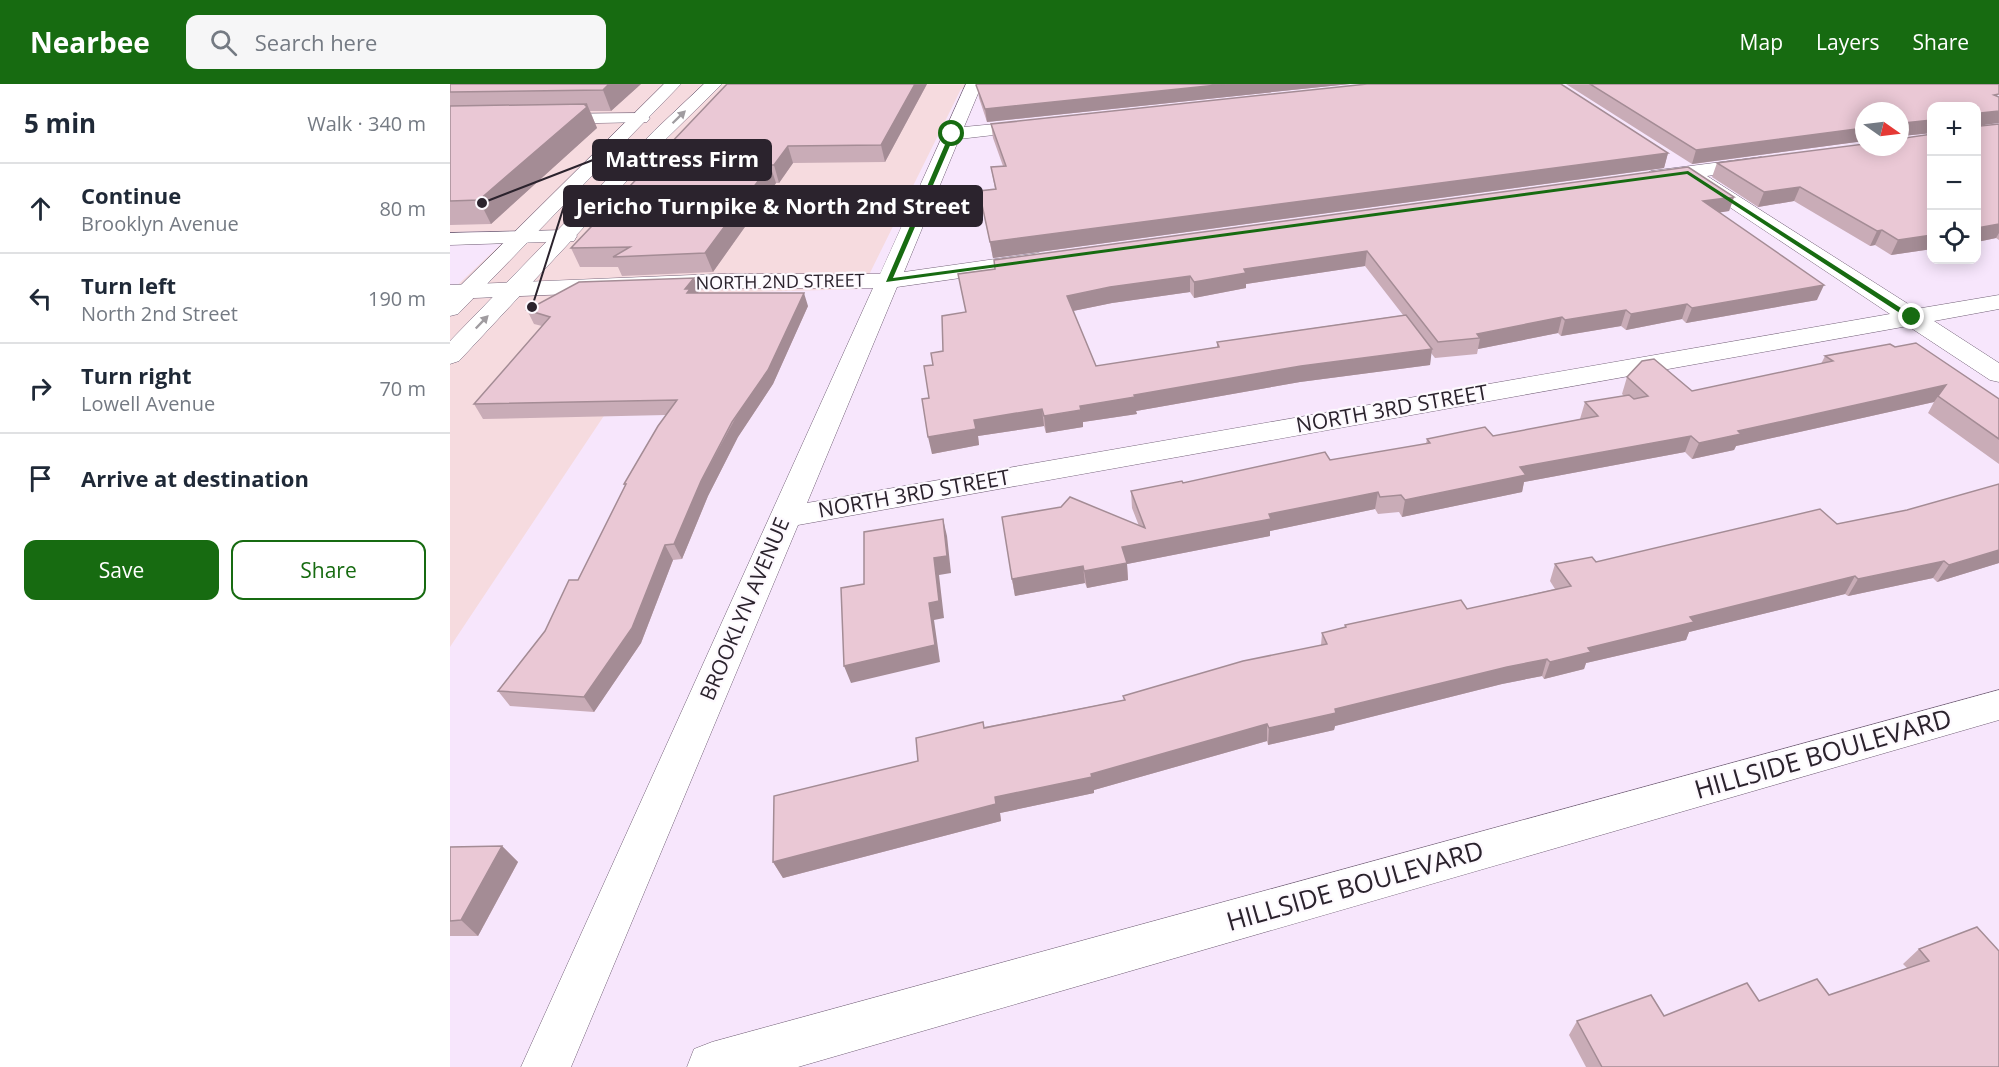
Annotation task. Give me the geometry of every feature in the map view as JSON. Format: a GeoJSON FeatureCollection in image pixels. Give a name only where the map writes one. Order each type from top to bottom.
{"type":"FeatureCollection","features":[{"type":"Feature","properties":{"kind":"street"},"geometry":{"type":"LineString","coordinates":[[450,309],[459,292],[523,238],[673,84]]}},
{"type":"Feature","properties":{"kind":"street"},"geometry":{"type":"LineString","coordinates":[[450,356],[660,135],[714,84]]}},
{"type":"Feature","properties":{"kind":"street","name":"BROOKLYN AVENUE"},"geometry":{"type":"LineString","coordinates":[[546,1067],[974,84]]}},
{"type":"Feature","properties":{"kind":"street"},"geometry":{"type":"LineString","coordinates":[[531,119],[641,118]]}},
{"type":"Feature","properties":{"kind":"street"},"geometry":{"type":"LineString","coordinates":[[952,134],[1057,123]]}},
{"type":"Feature","properties":{"kind":"street"},"geometry":{"type":"LineString","coordinates":[[1658,153],[1999,374]]}},
{"type":"Feature","properties":{"kind":"street"},"geometry":{"type":"LineString","coordinates":[[1629,180],[1782,160]]}},
{"type":"Feature","properties":{"kind":"street"},"geometry":{"type":"LineString","coordinates":[[450,239],[566,236]]}},
{"type":"Feature","properties":{"kind":"street","name":"NORTH 2ND STREET"},"geometry":{"type":"LineString","coordinates":[[459,292],[717,281],[888,281],[1053,258]]}},
{"type":"Feature","properties":{"kind":"street","name":"NORTH 3RD STREET"},"geometry":{"type":"LineString","coordinates":[[785,517],[1999,302]]}},
{"type":"Feature","properties":{"kind":"street","name":"HILLSIDE BOULEVARD"},"geometry":{"type":"LineString","coordinates":[[712,1067],[1999,705]]}},
{"type":"Feature","properties":{"kind":"shaded area"},"geometry":{"type":"Polygon","coordinates":[[[538,84],[1004,84],[961,89],[862,289],[685,294],[450,647],[450,292],[515,231],[450,232],[450,150],[538,84]]]}},
{"type":"Feature","properties":{"kind":"building"},"geometry":{"type":"Polygon","coordinates":[[[450,84],[609,84],[603,90],[450,92],[450,84]]]}},
{"type":"Feature","properties":{"kind":"building"},"geometry":{"type":"Polygon","coordinates":[[[727,84],[915,84],[881,145],[788,146],[774,165],[770,165],[705,253],[613,257],[630,247],[571,248],[727,84]]]}},
{"type":"Feature","properties":{"kind":"building"},"geometry":{"type":"Polygon","coordinates":[[[977,84],[1227,84],[985,109],[977,84]]]}},
{"type":"Feature","properties":{"kind":"building"},"geometry":{"type":"Polygon","coordinates":[[[1367,84],[1561,84],[1668,153],[990,242],[979,191],[996,189],[991,167],[1006,166],[991,124],[1367,84]]]}},
{"type":"Feature","properties":{"kind":"building"},"geometry":{"type":"Polygon","coordinates":[[[1590,84],[1999,84],[1999,94],[1994,95],[1999,97],[1999,111],[1981,113],[1981,102],[1927,102],[1927,121],[1909,122],[1909,102],[1855,102],[1855,129],[1696,150],[1590,84]]]}},
{"type":"Feature","properties":{"kind":"building"},"geometry":{"type":"Polygon","coordinates":[[[587,104],[585,105],[587,107],[479,200],[450,201],[450,106],[587,104]]]}},
{"type":"Feature","properties":{"kind":"building"},"geometry":{"type":"Polygon","coordinates":[[[1999,124],[1999,224],[1981,227],[1981,126],[1999,124]]]}},
{"type":"Feature","properties":{"kind":"building"},"geometry":{"type":"Polygon","coordinates":[[[1927,135],[1927,236],[1898,240],[1882,230],[1877,231],[1800,187],[1764,192],[1717,163],[1855,145],[1855,156],[1909,156],[1909,137],[1927,135]]]}},
{"type":"Feature","properties":{"kind":"building"},"geometry":{"type":"Polygon","coordinates":[[[1688,167],[1734,197],[1703,201],[1824,285],[1692,308],[1687,304],[1631,314],[1626,310],[1565,320],[1562,317],[1477,334],[1480,338],[1438,342],[1367,251],[1244,269],[1246,273],[1194,282],[1190,276],[1110,287],[1067,296],[1096,366],[1219,347],[1217,342],[1406,315],[1432,349],[1301,366],[1134,395],[1135,397],[1080,406],[1081,410],[1044,416],[1042,409],[974,420],[976,429],[928,437],[922,399],[929,398],[924,366],[933,365],[931,353],[943,351],[942,316],[966,312],[958,274],[995,269],[994,260],[1688,167]]]}},
{"type":"Feature","properties":{"kind":"building"},"geometry":{"type":"Polygon","coordinates":[[[694,278],[685,289],[690,289],[687,293],[804,293],[768,370],[732,422],[701,481],[674,544],[665,545],[632,628],[584,697],[498,691],[545,631],[569,580],[578,580],[626,484],[624,484],[658,426],[677,400],[474,404],[550,317],[527,310],[579,282],[694,278]]]}},
{"type":"Feature","properties":{"kind":"building"},"geometry":{"type":"Polygon","coordinates":[[[1916,343],[1999,399],[1999,439],[1938,396],[1946,385],[1738,431],[1741,434],[1699,443],[1691,436],[1520,467],[1526,475],[1405,500],[1401,495],[1380,497],[1378,492],[1269,514],[1271,519],[1122,547],[1127,563],[1084,571],[1083,566],[1012,579],[1002,517],[1061,507],[1070,497],[1145,528],[1131,491],[1182,481],[1183,483],[1325,452],[1330,460],[1430,443],[1427,439],[1485,427],[1493,436],[1598,416],[1585,402],[1629,395],[1634,399],[1648,396],[1627,377],[1642,361],[1654,359],[1692,391],[1833,361],[1825,356],[1890,344],[1895,347],[1916,343]]]}},
{"type":"Feature","properties":{"kind":"building"},"geometry":{"type":"Polygon","coordinates":[[[1999,484],[1999,550],[1949,565],[1944,561],[1858,579],[1855,576],[1690,617],[1694,622],[1588,648],[1591,652],[1550,662],[1547,659],[1507,667],[1335,709],[1336,713],[1269,728],[1267,724],[1091,774],[1092,777],[995,797],[996,804],[773,862],[774,796],[918,761],[916,738],[983,722],[984,728],[1125,700],[1123,696],[1243,661],[1327,644],[1322,633],[1346,627],[1345,625],[1461,600],[1467,609],[1571,586],[1555,564],[1592,557],[1596,562],[1820,509],[1837,524],[1907,510],[1999,484]]]}},
{"type":"Feature","properties":{"kind":"building"},"geometry":{"type":"Polygon","coordinates":[[[943,519],[947,556],[934,558],[939,601],[929,603],[935,645],[844,666],[841,588],[864,584],[864,532],[943,519]]]}},
{"type":"Feature","properties":{"kind":"building"},"geometry":{"type":"Polygon","coordinates":[[[502,846],[461,920],[450,921],[450,847],[502,846]]]}},
{"type":"Feature","properties":{"kind":"building"},"geometry":{"type":"Polygon","coordinates":[[[1977,927],[1999,951],[1999,1067],[1602,1067],[1577,1021],[1651,995],[1664,1016],[1747,983],[1759,1001],[1817,979],[1829,995],[1929,961],[1919,949],[1977,927]]]}},
{"type":"Feature","properties":{"kind":"place","name":"Mattress Firm"},"geometry":{"type":"Point","coordinates":[482,203]}},
{"type":"Feature","properties":{"kind":"place","name":"Jericho Turnpike & North 2nd Street"},"geometry":{"type":"Point","coordinates":[532,307]}},
{"type":"Feature","properties":{"kind":"route"},"geometry":{"type":"LineString","coordinates":[[952,134],[888,281],[1688,172],[1912,317]]}}]}
